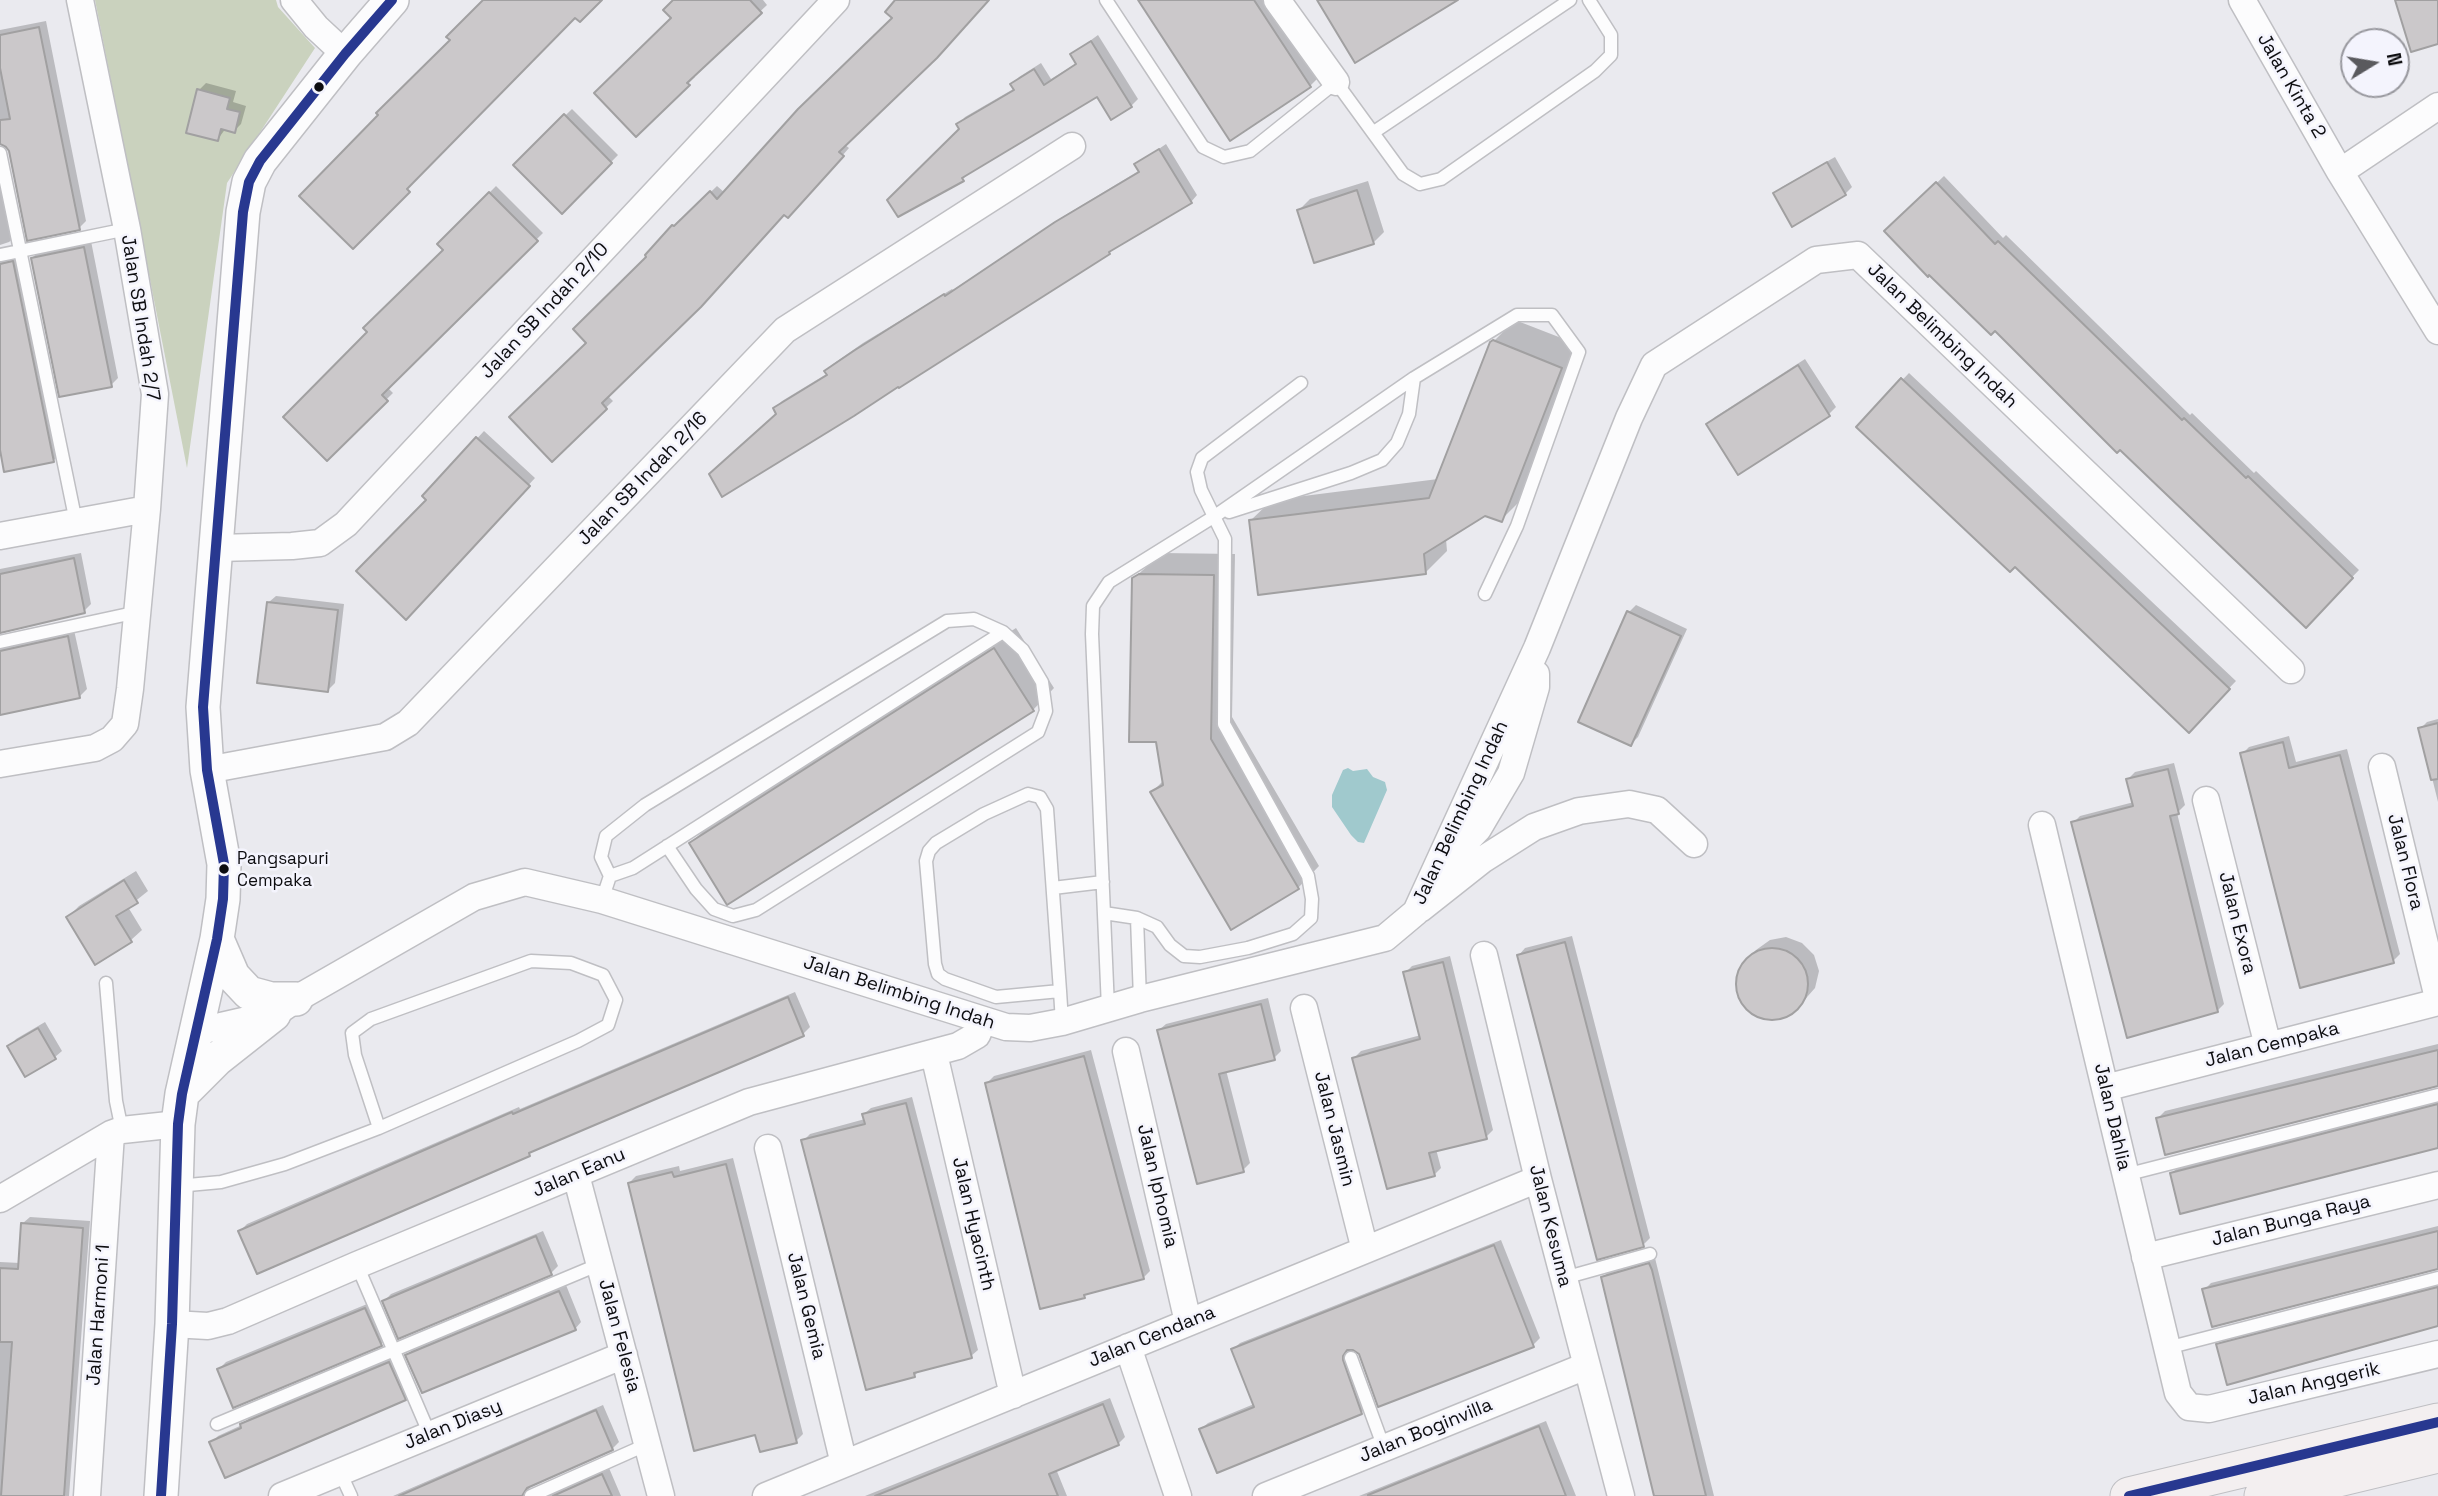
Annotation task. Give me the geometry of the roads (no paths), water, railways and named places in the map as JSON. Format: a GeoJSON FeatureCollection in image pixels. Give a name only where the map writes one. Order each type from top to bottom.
{"type":"FeatureCollection","features":[{"type":"Feature","properties":{"kind":"main road"},"geometry":{"type":"LineString","coordinates":[[2129,1496],[2438,1422]]}},
{"type":"Feature","properties":{"kind":"main road"},"geometry":{"type":"LineString","coordinates":[[2263,1496],[2438,1454]]}},
{"type":"Feature","properties":{"kind":"street","name":"Jalan SB Indah 2/7"},"geometry":{"type":"LineString","coordinates":[[0,764],[95,747],[112,738],[125,724],[138,612],[155,394],[127,229],[80,0]]}},
{"type":"Feature","properties":{"kind":"street"},"geometry":{"type":"LineString","coordinates":[[294,0],[316,27],[345,54]]}},
{"type":"Feature","properties":{"kind":"street"},"geometry":{"type":"LineString","coordinates":[[161,1496],[172,1324],[180,1109],[217,939],[223,899],[224,864],[207,770],[203,707],[218,548],[243,212],[250,182],[260,161],[345,54],[392,0]]}},
{"type":"Feature","properties":{"kind":"street","name":"Jalan SB Indah 2/10"},"geometry":{"type":"LineString","coordinates":[[218,548],[292,547],[320,543],[346,524],[836,0]]}},
{"type":"Feature","properties":{"kind":"street"},"geometry":{"type":"LineString","coordinates":[[1277,0],[1336,82]]}},
{"type":"Feature","properties":{"kind":"street","name":"Jalan Kinta 2"},"geometry":{"type":"LineString","coordinates":[[2242,0],[2340,172],[2438,331]]}},
{"type":"Feature","properties":{"kind":"street"},"geometry":{"type":"LineString","coordinates":[[2340,172],[2438,106]]}},
{"type":"Feature","properties":{"kind":"street","name":"Jalan SB Indah 2/16"},"geometry":{"type":"LineString","coordinates":[[207,770],[385,737],[408,723],[785,330],[1072,146]]}},
{"type":"Feature","properties":{"kind":"street","name":"Jalan Belimbing Indah"},"geometry":{"type":"LineString","coordinates":[[195,1031],[285,1007],[474,897],[525,882],[606,888],[1006,1027],[1030,1028],[1062,1022],[1140,999],[1385,938],[1416,912],[1433,876],[1537,648],[1629,418],[1654,365],[1816,260],[1858,255],[2291,670]]}},
{"type":"Feature","properties":{"kind":"street"},"geometry":{"type":"LineString","coordinates":[[0,536],[147,509]]}},
{"type":"Feature","properties":{"kind":"street","name":"Jalan Flora"},"geometry":{"type":"LineString","coordinates":[[2382,767],[2438,1000]]}},
{"type":"Feature","properties":{"kind":"street","name":"Jalan Exora"},"geometry":{"type":"LineString","coordinates":[[2206,800],[2268,1046]]}},
{"type":"Feature","properties":{"kind":"street"},"geometry":{"type":"LineString","coordinates":[[1416,912],[1482,860],[1534,827],[1579,811],[1629,804],[1657,810],[1694,844]]}},
{"type":"Feature","properties":{"kind":"street","name":"Jalan Dahlia"},"geometry":{"type":"LineString","coordinates":[[2042,825],[2178,1393],[2189,1407]]}},
{"type":"Feature","properties":{"kind":"street"},"geometry":{"type":"LineString","coordinates":[[0,1199],[116,1132],[180,1109],[217,1059],[285,1007],[271,999],[249,993],[233,975],[217,939]]}},
{"type":"Feature","properties":{"kind":"street","name":"Jalan Kesuma"},"geometry":{"type":"LineString","coordinates":[[1484,956],[1538,1179],[1621,1496]]}},
{"type":"Feature","properties":{"kind":"street","name":"Jalan Cempaka"},"geometry":{"type":"LineString","coordinates":[[2105,1088],[2438,1000]]}},
{"type":"Feature","properties":{"kind":"street","name":"Jalan Jasmin"},"geometry":{"type":"LineString","coordinates":[[1304,1008],[1365,1250]]}},
{"type":"Feature","properties":{"kind":"street","name":"Jalan Eanu"},"geometry":{"type":"LineString","coordinates":[[172,1324],[208,1326],[228,1321],[749,1102],[958,1046],[976,1035],[984,1021]]}},
{"type":"Feature","properties":{"kind":"street","name":"Jalan Iphomia"},"geometry":{"type":"LineString","coordinates":[[1126,1051],[1188,1322]]}},
{"type":"Feature","properties":{"kind":"street","name":"Jalan Hyacinth"},"geometry":{"type":"LineString","coordinates":[[934,1054],[1013,1395]]}},
{"type":"Feature","properties":{"kind":"street","name":"Jalan Harmoni 1"},"geometry":{"type":"LineString","coordinates":[[87,1496],[116,1132]]}},
{"type":"Feature","properties":{"kind":"street","name":"Jalan Gemia"},"geometry":{"type":"LineString","coordinates":[[768,1148],[844,1464]]}},
{"type":"Feature","properties":{"kind":"street","name":"Jalan Felesia"},"geometry":{"type":"LineString","coordinates":[[576,1175],[662,1496]]}},
{"type":"Feature","properties":{"kind":"street","name":"Jalan Cendana"},"geometry":{"type":"LineString","coordinates":[[777,1494],[1538,1179]]}},
{"type":"Feature","properties":{"kind":"street","name":"Jalan Bunga Raya"},"geometry":{"type":"LineString","coordinates":[[2145,1257],[2438,1185]]}},
{"type":"Feature","properties":{"kind":"street"},"geometry":{"type":"LineString","coordinates":[[1128,1347],[1178,1496]]}},
{"type":"Feature","properties":{"kind":"street","name":"Jalan Anggerik"},"geometry":{"type":"LineString","coordinates":[[2189,1407],[2208,1409],[2438,1354]]}},
{"type":"Feature","properties":{"kind":"street","name":"Jalan Diasy"},"geometry":{"type":"LineString","coordinates":[[282,1496],[624,1355]]}},
{"type":"Feature","properties":{"kind":"street","name":"Jalan Boginvilla"},"geometry":{"type":"LineString","coordinates":[[1266,1496],[1313,1482],[1384,1448],[1587,1366]]}},
{"type":"Feature","properties":{"kind":"lane"},"geometry":{"type":"LineString","coordinates":[[1106,0],[1203,147],[1224,157],[1250,151],[1336,82],[1403,174],[1420,184],[1441,179],[1595,71],[1611,55],[1611,35],[1589,0]]}},
{"type":"Feature","properties":{"kind":"lane"},"geometry":{"type":"LineString","coordinates":[[1374,132],[1570,0]]}},
{"type":"Feature","properties":{"kind":"lane"},"geometry":{"type":"LineString","coordinates":[[0,153],[76,522]]}},
{"type":"Feature","properties":{"kind":"lane"},"geometry":{"type":"LineString","coordinates":[[0,255],[127,229]]}},
{"type":"Feature","properties":{"kind":"lane"},"geometry":{"type":"LineString","coordinates":[[1108,1008],[1093,606],[1110,582],[1215,516],[1414,378],[1517,315],[1552,315],[1579,352],[1517,526],[1485,594]]}},
{"type":"Feature","properties":{"kind":"lane"},"geometry":{"type":"LineString","coordinates":[[1215,516],[1351,473],[1382,460],[1397,443],[1409,414],[1414,378]]}},
{"type":"Feature","properties":{"kind":"lane"},"geometry":{"type":"LineString","coordinates":[[1104,913],[1137,918],[1157,927],[1170,945],[1184,956],[1200,957],[1248,948],[1293,934],[1311,918],[1312,899],[1307,876],[1224,724],[1225,539],[1201,490],[1197,472],[1202,458],[1301,383]]}},
{"type":"Feature","properties":{"kind":"lane"},"geometry":{"type":"LineString","coordinates":[[0,642],[138,612]]}},
{"type":"Feature","properties":{"kind":"lane"},"geometry":{"type":"LineString","coordinates":[[667,846],[696,889],[714,909],[733,916],[756,910],[1038,732],[1046,711],[1042,682],[1023,650],[1003,632],[974,619],[947,621],[645,805],[606,836],[601,857],[606,888],[667,846],[1003,632]]}},
{"type":"Feature","properties":{"kind":"lane"},"geometry":{"type":"LineString","coordinates":[[1060,992],[996,997],[946,979],[938,974],[935,964],[926,861],[929,851],[936,843],[985,814],[1028,794],[1040,797],[1047,809],[1053,888],[1060,992],[1062,1022]]}},
{"type":"Feature","properties":{"kind":"lane"},"geometry":{"type":"LineString","coordinates":[[1053,888],[1102,882]]}},
{"type":"Feature","properties":{"kind":"lane"},"geometry":{"type":"LineString","coordinates":[[1137,918],[1140,999]]}},
{"type":"Feature","properties":{"kind":"lane"},"geometry":{"type":"LineString","coordinates":[[177,1186],[220,1182],[285,1164],[379,1128],[578,1041],[608,1025],[616,1000],[603,975],[571,963],[531,961],[371,1019],[352,1033],[355,1055],[379,1128]]}},
{"type":"Feature","properties":{"kind":"lane"},"geometry":{"type":"LineString","coordinates":[[107,983],[116,1132]]}},
{"type":"Feature","properties":{"kind":"lane"},"geometry":{"type":"LineString","coordinates":[[2125,1175],[2438,1095]]}},
{"type":"Feature","properties":{"kind":"lane"},"geometry":{"type":"LineString","coordinates":[[1564,1278],[1650,1254]]}},
{"type":"Feature","properties":{"kind":"lane"},"geometry":{"type":"LineString","coordinates":[[217,1424],[600,1264]]}},
{"type":"Feature","properties":{"kind":"lane"},"geometry":{"type":"LineString","coordinates":[[357,1265],[430,1435]]}},
{"type":"Feature","properties":{"kind":"lane"},"geometry":{"type":"LineString","coordinates":[[2167,1348],[2438,1278]]}},
{"type":"Feature","properties":{"kind":"lane"},"geometry":{"type":"LineString","coordinates":[[1351,1358],[1384,1448]]}},
{"type":"Feature","properties":{"kind":"lane"},"geometry":{"type":"LineString","coordinates":[[531,1496],[648,1444]]}},
{"type":"Feature","properties":{"kind":"lane"},"geometry":{"type":"LineString","coordinates":[[340,1472],[351,1496]]}},
{"type":"Feature","properties":{"kind":"water"},"geometry":{"type":"Polygon","coordinates":[[[1348,768],[1353,771],[1367,769],[1373,777],[1385,782],[1387,790],[1364,843],[1358,842],[1351,835],[1332,807],[1332,795],[1343,770],[1348,768]]]}},
{"type":"Feature","properties":{"kind":"place","name":"Pangsapuri Cempaka"},"geometry":{"type":"Point","coordinates":[224,869]}}]}
